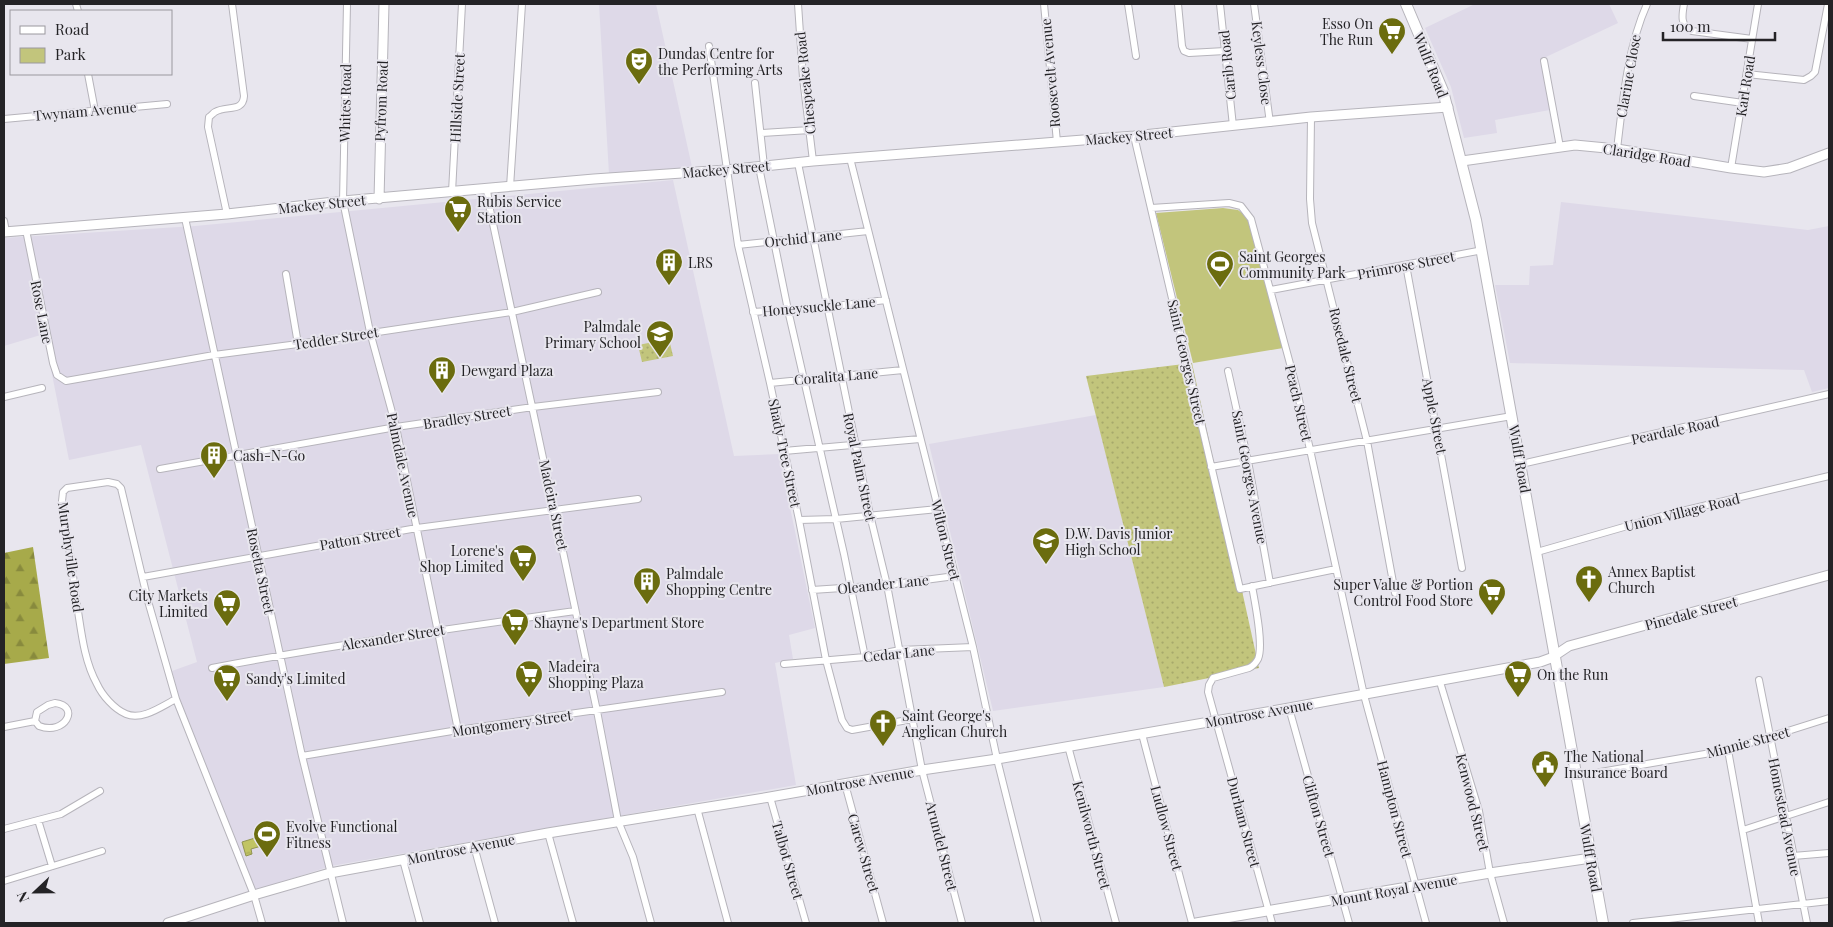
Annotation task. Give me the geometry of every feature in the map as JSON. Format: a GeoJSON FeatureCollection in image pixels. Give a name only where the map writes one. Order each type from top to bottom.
{"type":"FeatureCollection","features":[{"type":"Feature","properties":{"kind":"main road","name":"Wulff Road"},"geometry":{"type":"LineString","coordinates":[[1406,4],[1444,91],[1483,250],[1603,923]]}},
{"type":"Feature","properties":{"kind":"street"},"geometry":{"type":"LineString","coordinates":[[227,214],[208,127],[209,118],[216,111],[240,106],[244,102],[232,4]]}},
{"type":"Feature","properties":{"kind":"street","name":"Whites Road"},"geometry":{"type":"LineString","coordinates":[[343,202],[347,4]]}},
{"type":"Feature","properties":{"kind":"street","name":"Pyfrom Road"},"geometry":{"type":"LineString","coordinates":[[379,199],[384,4]]}},
{"type":"Feature","properties":{"kind":"street","name":"Hillside Street"},"geometry":{"type":"LineString","coordinates":[[452,192],[462,4]]}},
{"type":"Feature","properties":{"kind":"street"},"geometry":{"type":"LineString","coordinates":[[510,187],[522,4]]}},
{"type":"Feature","properties":{"kind":"street","name":"Chespeake Road"},"geometry":{"type":"LineString","coordinates":[[798,4],[803,78],[813,161]]}},
{"type":"Feature","properties":{"kind":"street","name":"Roosevelt Avenue"},"geometry":{"type":"LineString","coordinates":[[1044,4],[1057,142]]}},
{"type":"Feature","properties":{"kind":"street"},"geometry":{"type":"LineString","coordinates":[[1128,4],[1136,56]]}},
{"type":"Feature","properties":{"kind":"street"},"geometry":{"type":"LineString","coordinates":[[1178,4],[1184,51],[1189,54],[1225,51]]}},
{"type":"Feature","properties":{"kind":"street","name":"Carib Road"},"geometry":{"type":"LineString","coordinates":[[1220,4],[1233,126]]}},
{"type":"Feature","properties":{"kind":"street","name":"Keyless Close"},"geometry":{"type":"LineString","coordinates":[[1254,4],[1270,123]]}},
{"type":"Feature","properties":{"kind":"street","name":"Clarine Close"},"geometry":{"type":"LineString","coordinates":[[1617,149],[1622,105],[1632,50],[1638,23],[1646,4]]}},
{"type":"Feature","properties":{"kind":"street"},"geometry":{"type":"LineString","coordinates":[[1684,4],[1682,20],[1686,29],[1752,39]]}},
{"type":"Feature","properties":{"kind":"street","name":"Karl Road"},"geometry":{"type":"LineString","coordinates":[[1732,168],[1758,4]]}},
{"type":"Feature","properties":{"kind":"street"},"geometry":{"type":"LineString","coordinates":[[1747,74],[1800,80],[1811,76],[1815,72],[1828,4]]}},
{"type":"Feature","properties":{"kind":"street","name":"Shady Tree Street"},"geometry":{"type":"LineString","coordinates":[[710,46],[738,245],[770,383],[826,660],[842,720],[847,728],[852,730],[913,718]]}},
{"type":"Feature","properties":{"kind":"street"},"geometry":{"type":"LineString","coordinates":[[1544,62],[1560,147]]}},
{"type":"Feature","properties":{"kind":"street"},"geometry":{"type":"LineString","coordinates":[[88,75],[95,111]]}},
{"type":"Feature","properties":{"kind":"street"},"geometry":{"type":"LineString","coordinates":[[755,83],[761,133],[762,166],[788,310],[836,519],[865,657]]}},
{"type":"Feature","properties":{"kind":"street"},"geometry":{"type":"LineString","coordinates":[[1694,96],[1743,103]]}},
{"type":"Feature","properties":{"kind":"street","name":"Twynam Avenue"},"geometry":{"type":"LineString","coordinates":[[4,119],[167,104]]}},
{"type":"Feature","properties":{"kind":"street","name":"Mackey Street"},"geometry":{"type":"LineString","coordinates":[[5,232],[185,218],[594,179],[726,170],[813,161],[1134,136],[1270,123],[1311,117],[1448,107]]}},
{"type":"Feature","properties":{"kind":"street","name":"Rosedale Street"},"geometry":{"type":"LineString","coordinates":[[1311,117],[1310,199],[1312,223],[1367,441],[1394,592]]}},
{"type":"Feature","properties":{"kind":"street"},"geometry":{"type":"LineString","coordinates":[[761,133],[810,130]]}},
{"type":"Feature","properties":{"kind":"street","name":"Saint Georges Street"},"geometry":{"type":"LineString","coordinates":[[1134,136],[1240,589],[1252,586]]}},
{"type":"Feature","properties":{"kind":"street","name":"Claridge Road"},"geometry":{"type":"LineString","coordinates":[[1462,162],[1575,145],[1617,149],[1732,168],[1775,171],[1829,153]]}},
{"type":"Feature","properties":{"kind":"street","name":"Wilton Street"},"geometry":{"type":"LineString","coordinates":[[850,158],[973,647],[997,759],[1038,923]]}},
{"type":"Feature","properties":{"kind":"street","name":"Royal Palm Street"},"geometry":{"type":"LineString","coordinates":[[798,163],[840,375],[887,585],[922,770]]}},
{"type":"Feature","properties":{"kind":"street","name":"Madeira Street"},"geometry":{"type":"LineString","coordinates":[[487,189],[575,611],[598,711],[618,822],[633,857],[651,923]]}},
{"type":"Feature","properties":{"kind":"street","name":"Palmdale Avenue"},"geometry":{"type":"LineString","coordinates":[[343,202],[370,332],[396,427],[458,730]]}},
{"type":"Feature","properties":{"kind":"street","name":"Peach Street"},"geometry":{"type":"LineString","coordinates":[[1151,208],[1229,203],[1241,206],[1248,214],[1254,226],[1296,386],[1364,695]]}},
{"type":"Feature","properties":{"kind":"street","name":"Rosetta Street"},"geometry":{"type":"LineString","coordinates":[[185,218],[279,655],[343,923]]}},
{"type":"Feature","properties":{"kind":"street"},"geometry":{"type":"LineString","coordinates":[[4,221],[5,232]]}},
{"type":"Feature","properties":{"kind":"street","name":"Rose Lane"},"geometry":{"type":"LineString","coordinates":[[26,230],[53,363],[62,380],[73,381]]}},
{"type":"Feature","properties":{"kind":"street","name":"Orchid Lane"},"geometry":{"type":"LineString","coordinates":[[738,245],[868,231]]}},
{"type":"Feature","properties":{"kind":"street","name":"Primrose Street"},"geometry":{"type":"LineString","coordinates":[[1271,290],[1483,250]]}},
{"type":"Feature","properties":{"kind":"street","name":"Apple Street"},"geometry":{"type":"LineString","coordinates":[[1406,265],[1462,568]]}},
{"type":"Feature","properties":{"kind":"street"},"geometry":{"type":"LineString","coordinates":[[286,274],[298,344]]}},
{"type":"Feature","properties":{"kind":"street","name":"Tedder Street"},"geometry":{"type":"LineString","coordinates":[[73,381],[214,355],[512,312],[598,292]]}},
{"type":"Feature","properties":{"kind":"street","name":"Honeysuckle Lane"},"geometry":{"type":"LineString","coordinates":[[753,312],[827,307],[886,300]]}},
{"type":"Feature","properties":{"kind":"street","name":"Coralita Lane"},"geometry":{"type":"LineString","coordinates":[[770,383],[902,370]]}},
{"type":"Feature","properties":{"kind":"street","name":"Saint Georges Avenue"},"geometry":{"type":"LineString","coordinates":[[1228,372],[1248,461],[1270,582]]}},
{"type":"Feature","properties":{"kind":"street"},"geometry":{"type":"LineString","coordinates":[[4,397],[42,388]]}},
{"type":"Feature","properties":{"kind":"street","name":"Bradley Street"},"geometry":{"type":"LineString","coordinates":[[160,469],[396,427],[533,407],[658,392]]}},
{"type":"Feature","properties":{"kind":"street","name":"Peardale Road"},"geometry":{"type":"LineString","coordinates":[[1521,464],[1829,394]]}},
{"type":"Feature","properties":{"kind":"street"},"geometry":{"type":"LineString","coordinates":[[1211,467],[1512,416]]}},
{"type":"Feature","properties":{"kind":"street"},"geometry":{"type":"LineString","coordinates":[[784,451],[920,439]]}},
{"type":"Feature","properties":{"kind":"street","name":"Union Village Road"},"geometry":{"type":"LineString","coordinates":[[1537,552],[1669,514],[1829,476]]}},
{"type":"Feature","properties":{"kind":"street","name":"Murphyville Road"},"geometry":{"type":"LineString","coordinates":[[176,699],[145,714],[136,716],[126,714],[117,708],[96,684],[89,667],[82,640],[62,496],[67,488],[108,482],[117,484],[121,488],[142,577],[176,699],[254,895],[262,923]]}},
{"type":"Feature","properties":{"kind":"street","name":"Patton Street"},"geometry":{"type":"LineString","coordinates":[[142,577],[417,528],[638,499]]}},
{"type":"Feature","properties":{"kind":"street"},"geometry":{"type":"LineString","coordinates":[[799,520],[836,519],[938,509]]}},
{"type":"Feature","properties":{"kind":"street"},"geometry":{"type":"LineString","coordinates":[[1252,586],[1336,569]]}},
{"type":"Feature","properties":{"kind":"street","name":"Pinedale Street"},"geometry":{"type":"LineString","coordinates":[[1555,656],[1569,646],[1829,575]]}},
{"type":"Feature","properties":{"kind":"street","name":"Oleander Lane"},"geometry":{"type":"LineString","coordinates":[[812,590],[887,585],[955,576]]}},
{"type":"Feature","properties":{"kind":"street","name":"Durham Street"},"geometry":{"type":"LineString","coordinates":[[1252,586],[1260,648],[1258,659],[1249,668],[1214,678],[1209,685],[1208,692],[1272,923]]}},
{"type":"Feature","properties":{"kind":"street","name":"Alexander Street"},"geometry":{"type":"LineString","coordinates":[[212,668],[279,655],[438,630],[575,611]]}},
{"type":"Feature","properties":{"kind":"street","name":"Cedar Lane"},"geometry":{"type":"LineString","coordinates":[[784,664],[865,657],[900,650],[973,647]]}},
{"type":"Feature","properties":{"kind":"street","name":"Montrose Avenue"},"geometry":{"type":"LineString","coordinates":[[168,923],[330,873],[548,833],[997,759],[1440,682],[1540,662],[1555,656]]}},
{"type":"Feature","properties":{"kind":"street","name":"Homestead Avenue"},"geometry":{"type":"LineString","coordinates":[[1759,680],[1807,923]]}},
{"type":"Feature","properties":{"kind":"street","name":"Kenwood Street"},"geometry":{"type":"LineString","coordinates":[[1440,682],[1479,811],[1490,873],[1504,923]]}},
{"type":"Feature","properties":{"kind":"street","name":"Montgomery Street"},"geometry":{"type":"LineString","coordinates":[[302,756],[458,730],[722,692]]}},
{"type":"Feature","properties":{"kind":"street","name":"Hampton Street"},"geometry":{"type":"LineString","coordinates":[[1364,695],[1426,923]]}},
{"type":"Feature","properties":{"kind":"street"},"geometry":{"type":"LineString","coordinates":[[60,704],[66,707],[68,712],[68,719],[65,723],[53,729],[40,726],[36,720],[37,712],[48,705],[60,704]]}},
{"type":"Feature","properties":{"kind":"street","name":"Clifton Street"},"geometry":{"type":"LineString","coordinates":[[1289,708],[1349,923]]}},
{"type":"Feature","properties":{"kind":"street","name":"Minnie Street"},"geometry":{"type":"LineString","coordinates":[[1577,776],[1728,750],[1829,718]]}},
{"type":"Feature","properties":{"kind":"street"},"geometry":{"type":"LineString","coordinates":[[4,727],[36,720]]}},
{"type":"Feature","properties":{"kind":"street","name":"Ludlow Street"},"geometry":{"type":"LineString","coordinates":[[1142,734],[1192,923]]}},
{"type":"Feature","properties":{"kind":"street","name":"Kenilworth Street"},"geometry":{"type":"LineString","coordinates":[[1068,746],[1116,923]]}},
{"type":"Feature","properties":{"kind":"street"},"geometry":{"type":"LineString","coordinates":[[1728,750],[1759,923]]}},
{"type":"Feature","properties":{"kind":"street","name":"Arundel Street"},"geometry":{"type":"LineString","coordinates":[[922,770],[962,923]]}},
{"type":"Feature","properties":{"kind":"street","name":"Carew Street"},"geometry":{"type":"LineString","coordinates":[[845,784],[883,923]]}},
{"type":"Feature","properties":{"kind":"street"},"geometry":{"type":"LineString","coordinates":[[4,829],[61,814],[100,791]]}},
{"type":"Feature","properties":{"kind":"street","name":"Talbot Street"},"geometry":{"type":"LineString","coordinates":[[770,797],[806,923]]}},
{"type":"Feature","properties":{"kind":"street"},"geometry":{"type":"LineString","coordinates":[[1743,830],[1829,802]]}},
{"type":"Feature","properties":{"kind":"street"},"geometry":{"type":"LineString","coordinates":[[697,808],[728,923]]}},
{"type":"Feature","properties":{"kind":"street"},"geometry":{"type":"LineString","coordinates":[[38,820],[52,866]]}},
{"type":"Feature","properties":{"kind":"street"},"geometry":{"type":"LineString","coordinates":[[548,833],[573,923]]}},
{"type":"Feature","properties":{"kind":"street"},"geometry":{"type":"LineString","coordinates":[[474,846],[495,923]]}},
{"type":"Feature","properties":{"kind":"street"},"geometry":{"type":"LineString","coordinates":[[4,881],[102,851]]}},
{"type":"Feature","properties":{"kind":"street"},"geometry":{"type":"LineString","coordinates":[[1793,856],[1829,853]]}},
{"type":"Feature","properties":{"kind":"street","name":"Mount Royal Avenue"},"geometry":{"type":"LineString","coordinates":[[1196,923],[1490,873],[1591,858]]}},
{"type":"Feature","properties":{"kind":"street"},"geometry":{"type":"LineString","coordinates":[[403,860],[420,923]]}},
{"type":"Feature","properties":{"kind":"street"},"geometry":{"type":"LineString","coordinates":[[1633,923],[1829,901]]}},
{"type":"Feature","properties":{"kind":"shaded area","name":"Dundas Centre for the Performing Arts"},"geometry":{"type":"Polygon","coordinates":[[[599,4],[656,4],[692,167],[609,174],[599,4]]]}},
{"type":"Feature","properties":{"kind":"shaded area"},"geometry":{"type":"Polygon","coordinates":[[[1475,4],[1609,4],[1618,23],[1546,57],[1555,109],[1495,120],[1497,133],[1464,138],[1451,87],[1425,28],[1475,4]]]}},
{"type":"Feature","properties":{"kind":"shaded area"},"geometry":{"type":"Polygon","coordinates":[[[673,180],[734,456],[779,454],[815,628],[789,635],[793,659],[775,663],[796,785],[331,866],[256,890],[181,705],[172,671],[197,662],[141,445],[69,460],[44,334],[4,346],[4,238],[195,226],[673,180]]]}},
{"type":"Feature","properties":{"kind":"shaded area"},"geometry":{"type":"Polygon","coordinates":[[[1561,202],[1808,230],[1829,226],[1829,388],[1812,392],[1804,370],[1510,363],[1495,285],[1529,285],[1530,266],[1553,265],[1561,202]]]}},
{"type":"Feature","properties":{"kind":"shaded area","name":"D.W. Davis Junior High School"},"geometry":{"type":"Polygon","coordinates":[[[1096,415],[1164,687],[993,711],[929,444],[1096,415]]]}},
{"type":"Feature","properties":{"kind":"green space","name":"Saint Georges Community Park"},"geometry":{"type":"Polygon","coordinates":[[[1223,208],[1238,210],[1247,217],[1283,348],[1193,363],[1156,213],[1223,208]]]}},
{"type":"Feature","properties":{"kind":"green space"},"geometry":{"type":"Polygon","coordinates":[[[669,339],[673,356],[642,362],[638,345],[669,339]]]}},
{"type":"Feature","properties":{"kind":"green space"},"geometry":{"type":"Polygon","coordinates":[[[1192,363],[1259,668],[1164,687],[1086,376],[1192,363]]]}},
{"type":"Feature","properties":{"kind":"green space"},"geometry":{"type":"Polygon","coordinates":[[[33,547],[49,658],[4,664],[4,553],[33,547]]]}},
{"type":"Feature","properties":{"kind":"water"},"geometry":{"type":"Polygon","coordinates":[[[268,834],[272,843],[251,849],[252,854],[246,856],[242,842],[268,834]]]}},
{"type":"Feature","properties":{"kind":"place","name":"Esso On The Run"},"geometry":{"type":"Point","coordinates":[1392,55]}},
{"type":"Feature","properties":{"kind":"place","name":"Dundas Centre for the Performing Arts"},"geometry":{"type":"Point","coordinates":[639,85]}},
{"type":"Feature","properties":{"kind":"place","name":"Rubis Service Station"},"geometry":{"type":"Point","coordinates":[458,233]}},
{"type":"Feature","properties":{"kind":"place","name":"LRS"},"geometry":{"type":"Point","coordinates":[669,286]}},
{"type":"Feature","properties":{"kind":"place","name":"Saint Georges Community Park"},"geometry":{"type":"Point","coordinates":[1220,288]}},
{"type":"Feature","properties":{"kind":"place","name":"Palmdale Primary School"},"geometry":{"type":"Point","coordinates":[660,358]}},
{"type":"Feature","properties":{"kind":"place","name":"Dewgard Plaza"},"geometry":{"type":"Point","coordinates":[442,394]}},
{"type":"Feature","properties":{"kind":"place","name":"Cash-N-Go"},"geometry":{"type":"Point","coordinates":[214,479]}},
{"type":"Feature","properties":{"kind":"place","name":"D.W. Davis Junior High School"},"geometry":{"type":"Point","coordinates":[1046,565]}},
{"type":"Feature","properties":{"kind":"place","name":"Lorene's Shop Limited"},"geometry":{"type":"Point","coordinates":[523,582]}},
{"type":"Feature","properties":{"kind":"place","name":"Annex Baptist Church"},"geometry":{"type":"Point","coordinates":[1589,603]}},
{"type":"Feature","properties":{"kind":"place","name":"Palmdale Shopping Centre"},"geometry":{"type":"Point","coordinates":[647,605]}},
{"type":"Feature","properties":{"kind":"place","name":"Super Value & Portion Control Food Store"},"geometry":{"type":"Point","coordinates":[1492,616]}},
{"type":"Feature","properties":{"kind":"place","name":"City Markets Limited"},"geometry":{"type":"Point","coordinates":[227,627]}},
{"type":"Feature","properties":{"kind":"place","name":"Shayne's Department Store"},"geometry":{"type":"Point","coordinates":[515,646]}},
{"type":"Feature","properties":{"kind":"place","name":"Madeira Shopping Plaza"},"geometry":{"type":"Point","coordinates":[529,698]}},
{"type":"Feature","properties":{"kind":"place","name":"On the Run"},"geometry":{"type":"Point","coordinates":[1518,698]}},
{"type":"Feature","properties":{"kind":"place","name":"Sandy's Limited"},"geometry":{"type":"Point","coordinates":[227,702]}},
{"type":"Feature","properties":{"kind":"place","name":"Saint George's Anglican Church"},"geometry":{"type":"Point","coordinates":[883,747]}},
{"type":"Feature","properties":{"kind":"place","name":"The National Insurance Board"},"geometry":{"type":"Point","coordinates":[1545,788]}},
{"type":"Feature","properties":{"kind":"place","name":"Evolve Functional Fitness"},"geometry":{"type":"Point","coordinates":[267,858]}}]}
